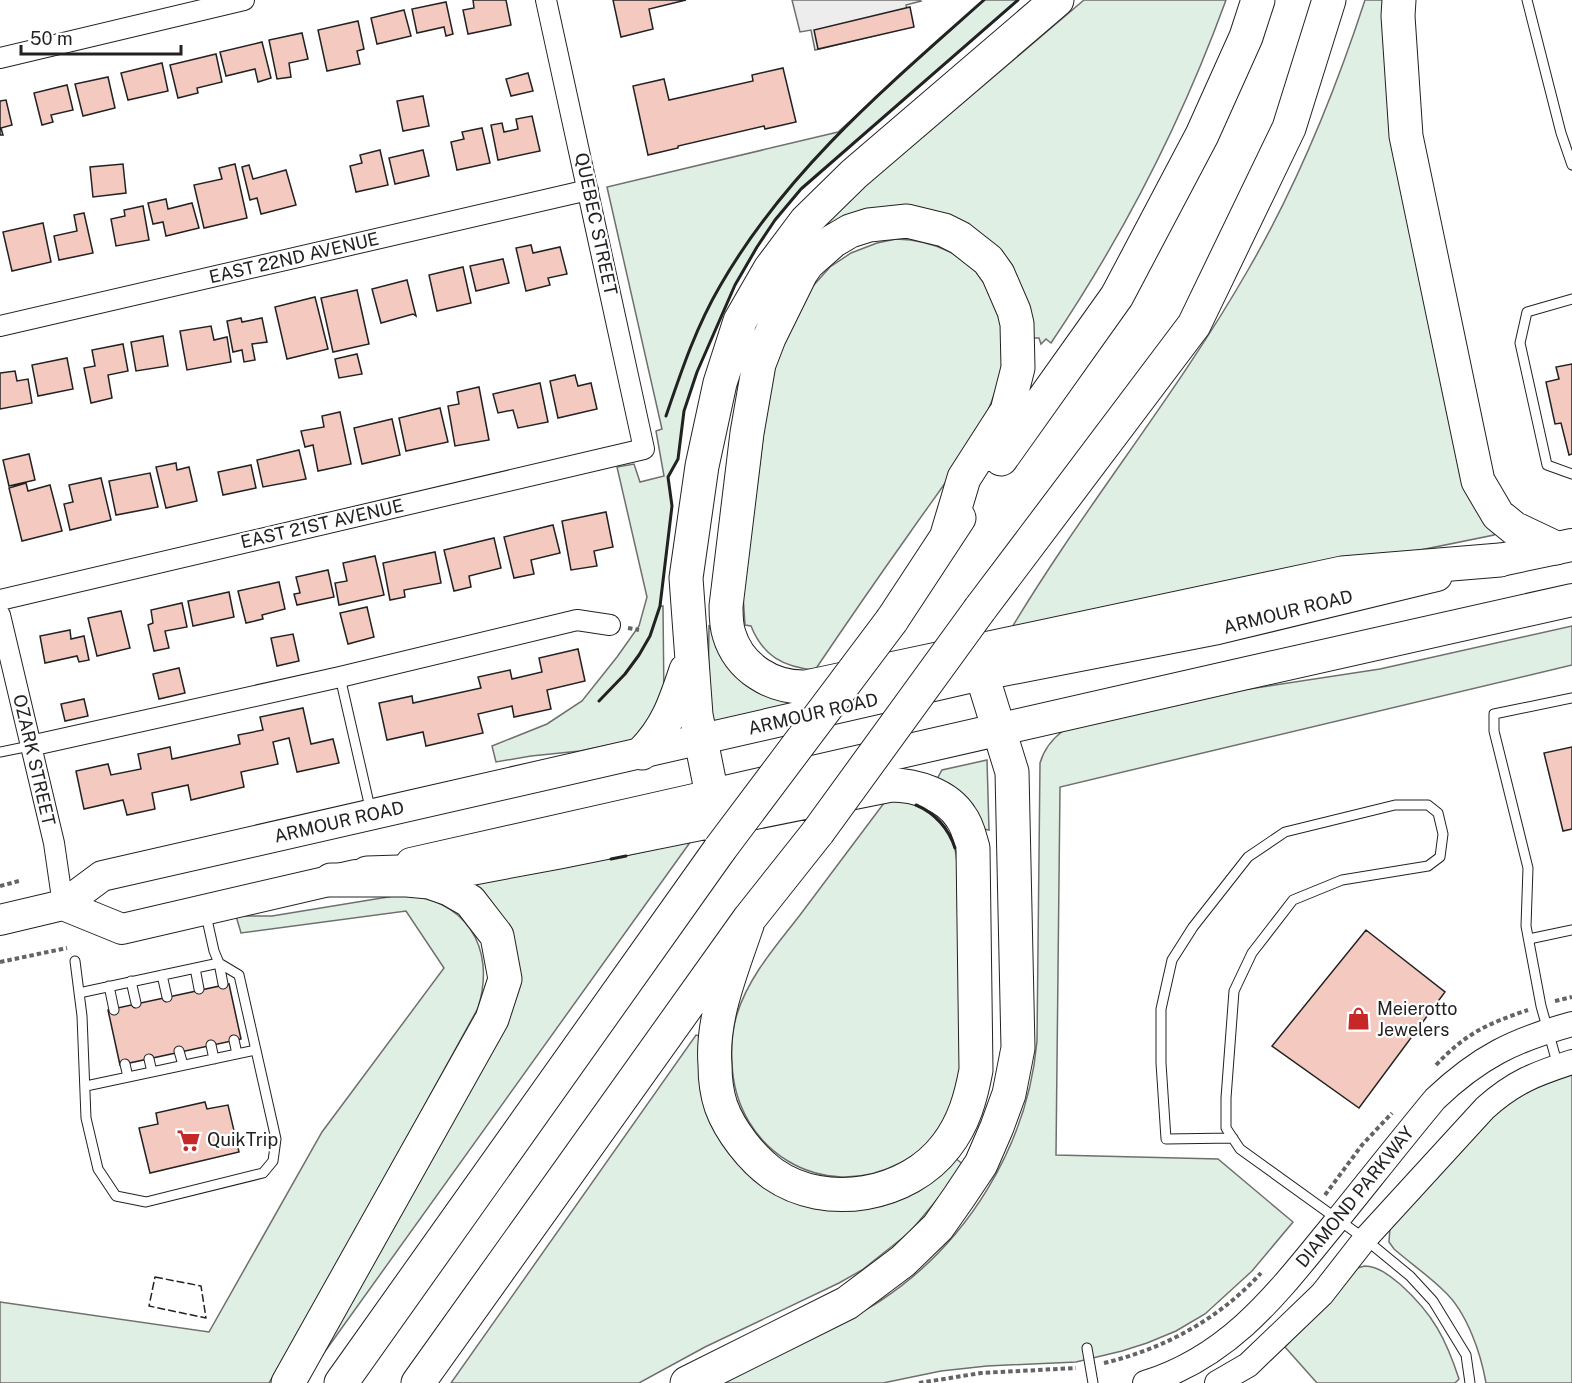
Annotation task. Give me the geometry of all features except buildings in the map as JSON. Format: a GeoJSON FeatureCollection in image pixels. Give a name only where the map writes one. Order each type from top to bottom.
{"type":"FeatureCollection","features":[{"type":"Feature","properties":{"kind":"highway"},"geometry":{"type":"LineString","coordinates":[[1057,0],[854,174],[806,221],[771,269],[740,321],[720,383],[702,466],[686,578],[690,657],[700,740],[712,795],[1161,691],[1572,600]]}},
{"type":"Feature","properties":{"kind":"highway"},"geometry":{"type":"LineString","coordinates":[[340,1383],[720,849],[892,620],[947,535],[1117,296],[1202,135],[1246,37],[1258,0]]}},
{"type":"Feature","properties":{"kind":"highway"},"geometry":{"type":"LineString","coordinates":[[418,1383],[748,919],[818,832],[980,609],[1194,325],[1289,128],[1329,0]]}},
{"type":"Feature","properties":{"kind":"highway"},"geometry":{"type":"LineString","coordinates":[[1399,0],[1398,16],[1406,136],[1478,481],[1498,515],[1514,528],[1564,546]]}},
{"type":"Feature","properties":{"kind":"highway"},"geometry":{"type":"LineString","coordinates":[[947,535],[964,478],[1007,411],[1018,368],[1016,318],[998,274],[988,260],[960,238],[944,230],[907,221],[869,225],[832,240],[808,263],[773,329],[759,364],[747,433],[726,606],[729,634],[733,645],[742,659],[762,677],[790,687],[806,687],[1342,573],[1500,560]]}},
{"type":"Feature","properties":{"kind":"highway","name":"ARMOUR ROAD"},"geometry":{"type":"LineString","coordinates":[[1500,560],[1564,546]]}},
{"type":"Feature","properties":{"kind":"highway"},"geometry":{"type":"LineString","coordinates":[[642,753],[658,737],[674,708],[690,657]]}},
{"type":"Feature","properties":{"kind":"highway"},"geometry":{"type":"LineString","coordinates":[[687,1383],[847,1303],[903,1261],[938,1227],[981,1164],[1009,1094],[1018,1048],[1012,772],[982,675]]}},
{"type":"Feature","properties":{"kind":"highway"},"geometry":{"type":"LineString","coordinates":[[367,873],[463,870],[891,785],[906,785],[940,798],[961,817],[973,848],[975,1070],[971,1096],[959,1125],[946,1146],[926,1167],[911,1178],[872,1192],[848,1194],[824,1193],[799,1186],[775,1175],[760,1163],[729,1123],[721,1106],[714,1047],[722,1006],[748,919]]}},
{"type":"Feature","properties":{"kind":"highway"},"geometry":{"type":"LineString","coordinates":[[288,1383],[492,1019],[505,979],[497,936],[470,902],[449,889],[429,882],[407,880],[331,880]]}},
{"type":"Feature","properties":{"kind":"main road","name":"ARMOUR ROAD"},"geometry":{"type":"LineString","coordinates":[[0,920],[63,905],[102,876],[982,675],[1218,629],[1500,560]]}},
{"type":"Feature","properties":{"kind":"main road"},"geometry":{"type":"LineString","coordinates":[[63,905],[122,929],[712,795]]}},
{"type":"Feature","properties":{"kind":"street"},"geometry":{"type":"LineString","coordinates":[[0,58],[244,0]]}},
{"type":"Feature","properties":{"kind":"street","name":"QUEBEC STREET"},"geometry":{"type":"LineString","coordinates":[[546,0],[644,449]]}},
{"type":"Feature","properties":{"kind":"street","name":"EAST 22ND AVENUE"},"geometry":{"type":"LineString","coordinates":[[0,326],[588,190]]}},
{"type":"Feature","properties":{"kind":"street","name":"EAST 21ST AVENUE"},"geometry":{"type":"LineString","coordinates":[[0,600],[644,449]]}},
{"type":"Feature","properties":{"kind":"street","name":"OZARK STREET"},"geometry":{"type":"LineString","coordinates":[[0,615],[54,843],[63,905]]}},
{"type":"Feature","properties":{"kind":"street"},"geometry":{"type":"LineString","coordinates":[[30,746],[340,677],[577,620],[610,625]]}},
{"type":"Feature","properties":{"kind":"street","name":"DIAMOND PARKWAY"},"geometry":{"type":"LineString","coordinates":[[1145,1383],[1204,1358],[1236,1335],[1295,1272],[1435,1099],[1456,1078],[1506,1046],[1572,1024]]}},
{"type":"Feature","properties":{"kind":"street","name":"DIAMOND PARKWAY"},"geometry":{"type":"LineString","coordinates":[[1216,1383],[1248,1365],[1283,1334],[1322,1294],[1365,1239],[1502,1092],[1536,1073],[1565,1064]]}},
{"type":"Feature","properties":{"kind":"lane"},"geometry":{"type":"LineString","coordinates":[[1527,0],[1561,133],[1572,165]]}},
{"type":"Feature","properties":{"kind":"lane"},"geometry":{"type":"LineString","coordinates":[[1572,299],[1527,312],[1520,343],[1547,465],[1572,474]]}},
{"type":"Feature","properties":{"kind":"lane"},"geometry":{"type":"LineString","coordinates":[[340,677],[372,815]]}},
{"type":"Feature","properties":{"kind":"lane"},"geometry":{"type":"LineString","coordinates":[[1565,1064],[1548,1031],[1540,1006],[1526,926],[1528,868],[1494,731],[1494,714],[1572,698]]}},
{"type":"Feature","properties":{"kind":"lane"},"geometry":{"type":"LineString","coordinates":[[0,752],[30,746]]}},
{"type":"Feature","properties":{"kind":"lane"},"geometry":{"type":"LineString","coordinates":[[1233,1138],[1166,1139],[1161,1063],[1161,1009],[1173,960],[1193,927],[1248,858],[1285,832],[1395,805],[1428,805],[1438,813],[1443,834],[1440,857],[1428,866],[1342,880],[1293,900],[1252,953],[1234,991],[1226,1128],[1233,1138],[1240,1149],[1365,1239],[1410,1276],[1433,1301],[1466,1355],[1470,1383]]}},
{"type":"Feature","properties":{"kind":"lane"},"geometry":{"type":"LineString","coordinates":[[205,909],[223,984]]}},
{"type":"Feature","properties":{"kind":"lane"},"geometry":{"type":"LineString","coordinates":[[1529,939],[1572,930]]}},
{"type":"Feature","properties":{"kind":"lane"},"geometry":{"type":"LineString","coordinates":[[75,961],[79,993],[82,1017],[86,1118],[98,1169],[116,1196],[146,1202],[262,1173],[273,1161],[276,1139],[239,975],[219,963],[79,993]]}},
{"type":"Feature","properties":{"kind":"lane"},"geometry":{"type":"LineString","coordinates":[[195,968],[199,989]]}},
{"type":"Feature","properties":{"kind":"lane"},"geometry":{"type":"LineString","coordinates":[[162,975],[167,997]]}},
{"type":"Feature","properties":{"kind":"lane"},"geometry":{"type":"LineString","coordinates":[[131,981],[136,1003]]}},
{"type":"Feature","properties":{"kind":"lane"},"geometry":{"type":"LineString","coordinates":[[110,986],[114,1010]]}},
{"type":"Feature","properties":{"kind":"lane"},"geometry":{"type":"LineString","coordinates":[[234,1040],[237,1054]]}},
{"type":"Feature","properties":{"kind":"lane"},"geometry":{"type":"LineString","coordinates":[[211,1045],[214,1059]]}},
{"type":"Feature","properties":{"kind":"lane"},"geometry":{"type":"LineString","coordinates":[[86,1086],[256,1050]]}},
{"type":"Feature","properties":{"kind":"lane"},"geometry":{"type":"LineString","coordinates":[[179,1052],[183,1065]]}},
{"type":"Feature","properties":{"kind":"lane"},"geometry":{"type":"LineString","coordinates":[[149,1059],[152,1072]]}},
{"type":"Feature","properties":{"kind":"lane"},"geometry":{"type":"LineString","coordinates":[[125,1064],[128,1077]]}},
{"type":"Feature","properties":{"kind":"lane"},"geometry":{"type":"LineString","coordinates":[[1086,1348],[1093,1383]]}},
{"type":"Feature","properties":{"kind":"path"},"geometry":{"type":"LineString","coordinates":[[0,886],[19,881]]}},
{"type":"Feature","properties":{"kind":"path"},"geometry":{"type":"LineString","coordinates":[[1435,1066],[1465,1038],[1490,1023],[1572,997]]}},
{"type":"Feature","properties":{"kind":"path"},"geometry":{"type":"LineString","coordinates":[[1317,1205],[1362,1145],[1395,1110]]}},
{"type":"Feature","properties":{"kind":"path"},"geometry":{"type":"LineString","coordinates":[[919,1383],[981,1373],[1089,1367],[1133,1356],[1202,1324],[1236,1298],[1265,1268]]}},
{"type":"Feature","properties":{"kind":"green space"},"geometry":{"type":"Polygon","coordinates":[[[984,0],[1018,0],[801,189],[775,220],[735,285],[697,372],[684,411],[678,459],[668,477],[672,506],[660,606],[663,606],[664,702],[633,740],[580,751],[496,762],[492,746],[547,724],[582,701],[639,626],[647,597],[617,467],[634,464],[640,482],[664,476],[656,431],[662,429],[607,187],[838,132],[984,0]]]}},
{"type":"Feature","properties":{"kind":"green space"},"geometry":{"type":"Polygon","coordinates":[[[1084,0],[1226,0],[1190,90],[1149,177],[1103,261],[1051,343],[1046,339],[1041,344],[1039,338],[1033,338],[1025,298],[1017,278],[992,245],[834,226],[816,232],[860,190],[1084,0]]]}},
{"type":"Feature","properties":{"kind":"green space"},"geometry":{"type":"Polygon","coordinates":[[[1365,0],[1388,0],[1494,535],[1008,634],[1067,542],[1191,362],[1248,270],[1282,206],[1313,138],[1341,69],[1365,0]]]}},
{"type":"Feature","properties":{"kind":"green space"},"geometry":{"type":"Polygon","coordinates":[[[896,239],[937,246],[961,259],[980,277],[996,304],[1001,318],[1003,350],[999,379],[991,403],[968,449],[815,670],[793,666],[768,652],[751,626],[745,625],[743,595],[769,390],[778,356],[813,286],[830,267],[851,253],[877,243],[896,239]]]}},
{"type":"Feature","properties":{"kind":"green space"},"geometry":{"type":"Polygon","coordinates":[[[709,625],[713,633],[797,696],[792,705],[713,720],[708,704],[709,625]]]}},
{"type":"Feature","properties":{"kind":"green space"},"geometry":{"type":"Polygon","coordinates":[[[1572,626],[1572,665],[1060,787],[1056,1155],[1218,1159],[1293,1222],[1252,1271],[1205,1314],[1176,1331],[1147,1343],[1076,1362],[987,1366],[941,1371],[883,1383],[712,1383],[844,1321],[880,1301],[911,1278],[940,1251],[966,1221],[988,1189],[1021,1117],[1031,1080],[1037,1041],[1040,763],[1046,749],[1060,733],[1064,730],[1216,694],[1380,669],[1572,626]]]}},
{"type":"Feature","properties":{"kind":"green space"},"geometry":{"type":"Polygon","coordinates":[[[987,760],[989,830],[983,829],[937,779],[942,770],[987,760]]]}},
{"type":"Feature","properties":{"kind":"green space"},"geometry":{"type":"Polygon","coordinates":[[[887,799],[914,805],[931,814],[945,827],[954,845],[957,862],[960,1069],[948,1115],[937,1134],[926,1145],[900,1163],[871,1174],[841,1177],[813,1172],[788,1161],[766,1144],[749,1121],[737,1094],[732,1063],[733,1032],[742,1000],[756,974],[887,799]]]}},
{"type":"Feature","properties":{"kind":"green space"},"geometry":{"type":"Polygon","coordinates":[[[691,841],[321,1357],[506,1019],[465,881],[600,856],[611,859],[691,841]]]}},
{"type":"Feature","properties":{"kind":"green space"},"geometry":{"type":"Polygon","coordinates":[[[400,895],[423,898],[442,905],[458,916],[470,929],[479,946],[483,965],[483,986],[478,1008],[307,1320],[269,1383],[0,1383],[0,1302],[209,1332],[322,1132],[444,968],[406,911],[241,933],[236,916],[272,916],[400,895]]]}},
{"type":"Feature","properties":{"kind":"green space"},"geometry":{"type":"Polygon","coordinates":[[[696,1035],[703,1037],[701,1055],[794,1197],[954,1157],[965,1166],[910,1232],[862,1270],[705,1347],[639,1383],[451,1383],[696,1035]]]}},
{"type":"Feature","properties":{"kind":"green space"},"geometry":{"type":"Polygon","coordinates":[[[1572,1065],[1572,1383],[1486,1383],[1477,1347],[1460,1310],[1438,1285],[1394,1249],[1389,1242],[1390,1227],[1484,1111],[1572,1065]]]}},
{"type":"Feature","properties":{"kind":"green space"},"geometry":{"type":"Polygon","coordinates":[[[1365,1266],[1380,1270],[1393,1278],[1422,1306],[1443,1339],[1459,1379],[1455,1383],[1317,1383],[1285,1347],[1357,1268],[1365,1266]]]}},
{"type":"Feature","properties":{"kind":"shaded area"},"geometry":{"type":"Polygon","coordinates":[[[792,0],[921,1],[906,5],[911,27],[815,50],[811,30],[800,32],[792,0]]]}},
{"type":"Feature","properties":{"kind":"fence"},"geometry":{"type":"LineString","coordinates":[[155,1277],[201,1286],[206,1318],[149,1306],[155,1277]]}},
{"type":"Feature","properties":{"kind":"wall"},"geometry":{"type":"LineString","coordinates":[[666,416],[690,350],[711,302],[746,244],[775,205],[840,132],[984,0]]}},
{"type":"Feature","properties":{"kind":"wall"},"geometry":{"type":"LineString","coordinates":[[599,701],[625,674],[650,636],[660,606],[672,506],[668,477],[678,459],[684,411],[697,372],[735,285],[757,247],[775,220],[801,189],[1018,0]]}},
{"type":"Feature","properties":{"kind":"wall"},"geometry":{"type":"LineString","coordinates":[[916,805],[929,812],[940,822],[955,848]]}},
{"type":"Feature","properties":{"kind":"wall"},"geometry":{"type":"LineString","coordinates":[[611,859],[626,856]]}},
{"type":"Feature","properties":{"kind":"place","name":"Meierotto Jewelers"},"geometry":{"type":"Point","coordinates":[1359,1019]}},
{"type":"Feature","properties":{"kind":"place","name":"QuikTrip"},"geometry":{"type":"Point","coordinates":[189,1140]}}]}
